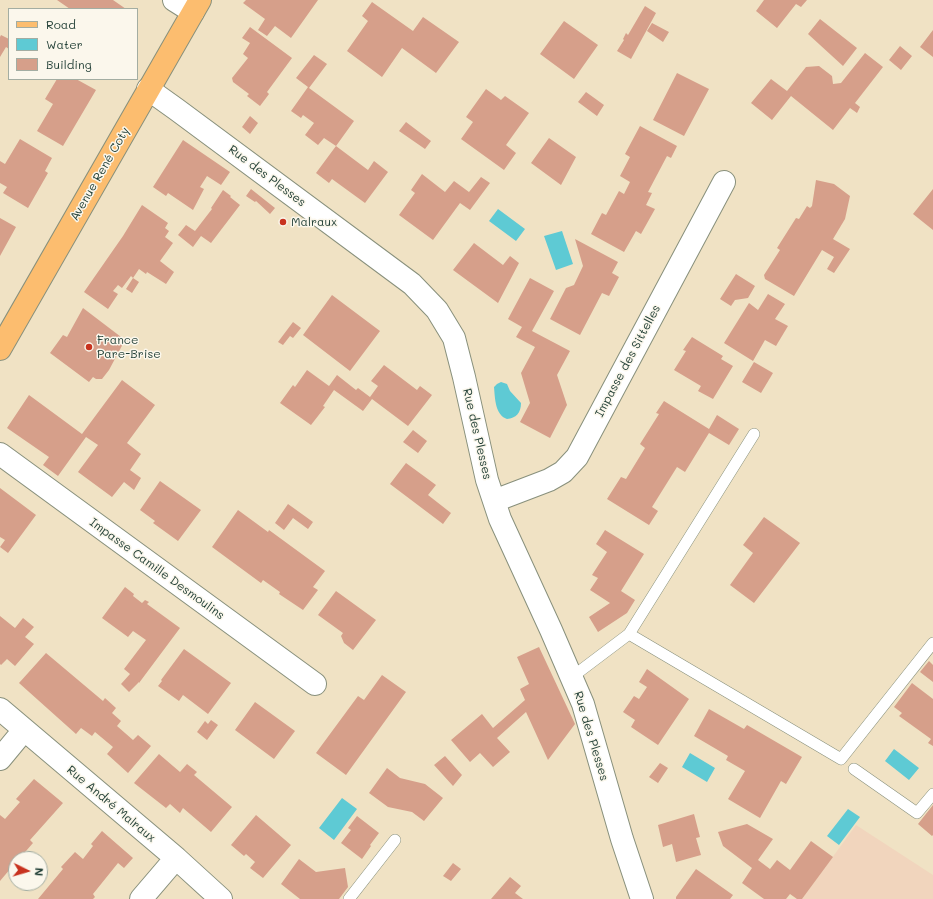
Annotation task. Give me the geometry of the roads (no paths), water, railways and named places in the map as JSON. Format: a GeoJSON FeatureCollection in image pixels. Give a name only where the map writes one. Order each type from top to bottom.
{"type":"FeatureCollection","features":[{"type":"Feature","properties":{"kind":"main road","name":"Avenue René Coty"},"geometry":{"type":"LineString","coordinates":[[0,349],[196,6]]}},
{"type":"Feature","properties":{"kind":"street"},"geometry":{"type":"LineString","coordinates":[[174,0],[196,6]]}},
{"type":"Feature","properties":{"kind":"street","name":"Rue des Plesses"},"geometry":{"type":"LineString","coordinates":[[148,90],[183,114],[412,284],[437,310],[454,338],[488,480],[500,519],[583,704],[622,839],[642,899]]}},
{"type":"Feature","properties":{"kind":"street","name":"Impasse des Sittelles"},"geometry":{"type":"LineString","coordinates":[[494,501],[549,480],[563,472],[577,457],[724,182]]}},
{"type":"Feature","properties":{"kind":"street","name":"Impasse Camille Desmoulins"},"geometry":{"type":"LineString","coordinates":[[0,454],[315,684]]}},
{"type":"Feature","properties":{"kind":"street","name":"Rue André Malraux"},"geometry":{"type":"LineString","coordinates":[[0,709],[176,858],[221,899]]}},
{"type":"Feature","properties":{"kind":"street"},"geometry":{"type":"LineString","coordinates":[[0,758],[24,730]]}},
{"type":"Feature","properties":{"kind":"street"},"geometry":{"type":"LineString","coordinates":[[141,899],[176,858]]}},
{"type":"Feature","properties":{"kind":"lane"},"geometry":{"type":"LineString","coordinates":[[572,677],[629,634],[754,434]]}},
{"type":"Feature","properties":{"kind":"lane"},"geometry":{"type":"LineString","coordinates":[[629,634],[841,759],[933,643]]}},
{"type":"Feature","properties":{"kind":"lane"},"geometry":{"type":"LineString","coordinates":[[854,769],[917,813],[933,794]]}},
{"type":"Feature","properties":{"kind":"lane"},"geometry":{"type":"LineString","coordinates":[[349,899],[395,840]]}},
{"type":"Feature","properties":{"kind":"water"},"geometry":{"type":"Polygon","coordinates":[[[498,209],[525,229],[516,241],[489,221],[498,209]]]}},
{"type":"Feature","properties":{"kind":"water"},"geometry":{"type":"Polygon","coordinates":[[[562,231],[573,264],[556,270],[544,236],[562,231]]]}},
{"type":"Feature","properties":{"kind":"water"},"geometry":{"type":"Polygon","coordinates":[[[501,382],[507,384],[510,391],[521,403],[519,412],[515,416],[507,419],[500,414],[496,406],[494,387],[501,382]]]}},
{"type":"Feature","properties":{"kind":"water"},"geometry":{"type":"Polygon","coordinates":[[[894,749],[919,768],[909,780],[885,761],[894,749]]]}},
{"type":"Feature","properties":{"kind":"water"},"geometry":{"type":"Polygon","coordinates":[[[690,753],[715,768],[707,782],[682,767],[690,753]]]}},
{"type":"Feature","properties":{"kind":"water"},"geometry":{"type":"Polygon","coordinates":[[[342,798],[357,809],[334,840],[319,828],[342,798]]]}},
{"type":"Feature","properties":{"kind":"water"},"geometry":{"type":"Polygon","coordinates":[[[848,809],[860,817],[839,845],[827,836],[848,809]]]}},
{"type":"Feature","properties":{"kind":"place","name":"Malraux"},"geometry":{"type":"Point","coordinates":[283,222]}},
{"type":"Feature","properties":{"kind":"place","name":"France Pare-Brise"},"geometry":{"type":"Point","coordinates":[89,347]}}]}
